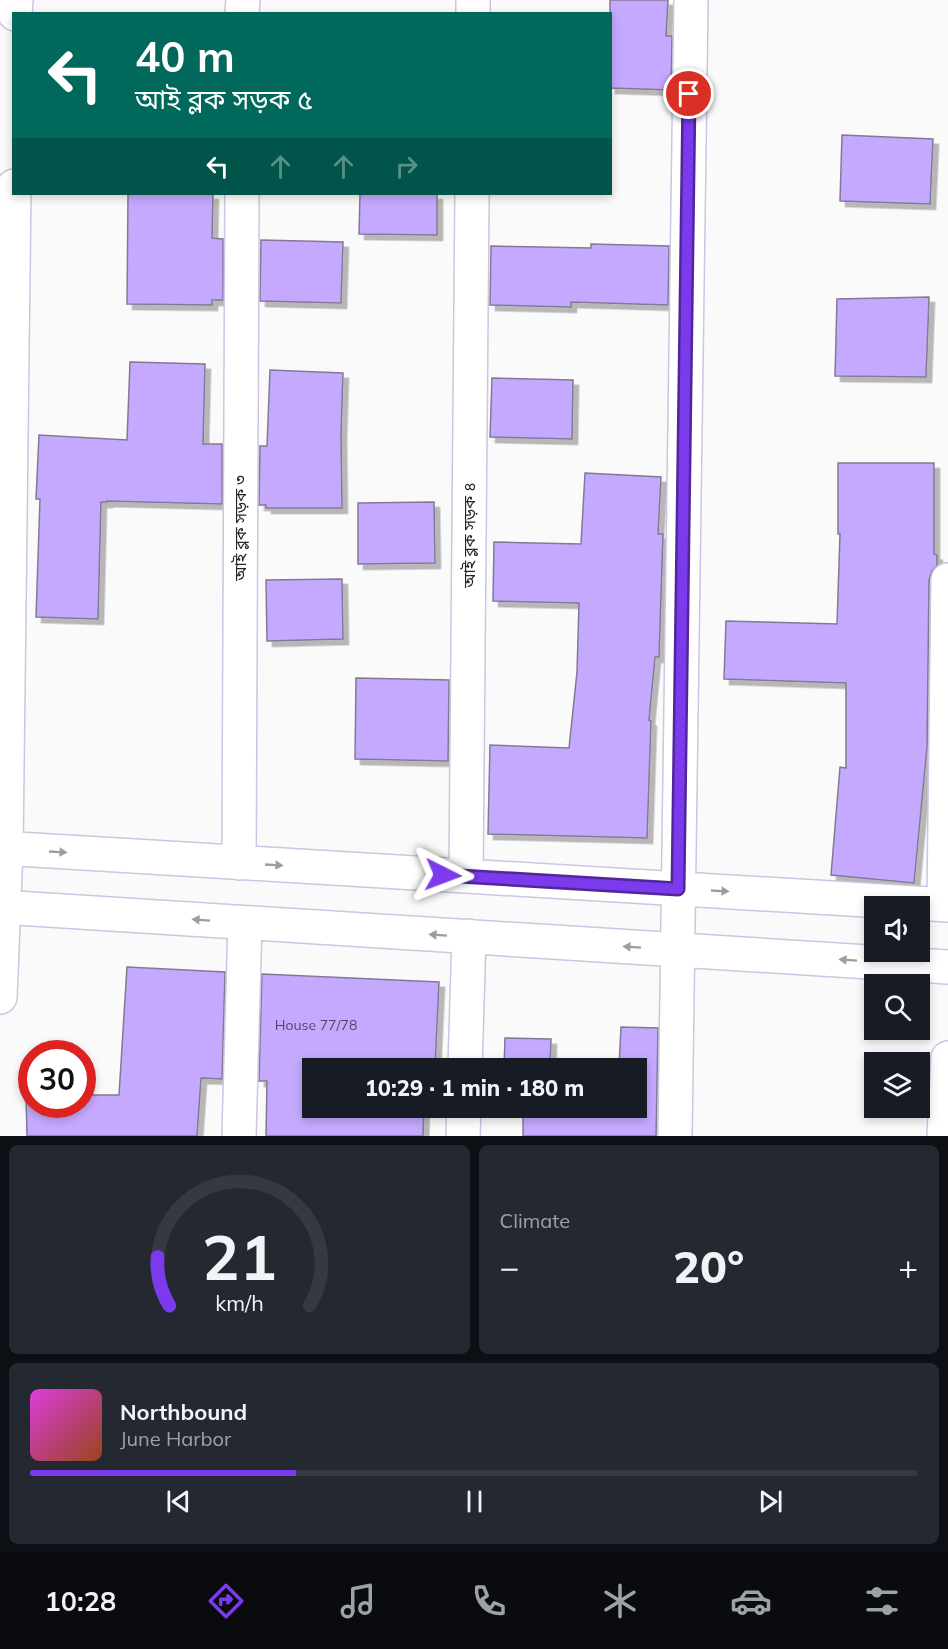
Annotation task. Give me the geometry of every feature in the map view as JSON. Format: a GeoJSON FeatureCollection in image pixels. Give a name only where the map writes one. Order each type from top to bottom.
{"type":"FeatureCollection","features":[{"type":"Feature","properties":{"kind":"street"},"geometry":{"type":"LineString","coordinates":[[675,1136],[691,0]]}},
{"type":"Feature","properties":{"kind":"street"},"geometry":{"type":"LineString","coordinates":[[0,997],[14,195]]}},
{"type":"Feature","properties":{"kind":"street","name":"আই ব্লক সড়ক ৩"},"geometry":{"type":"LineString","coordinates":[[238,863],[242,195]]}},
{"type":"Feature","properties":{"kind":"street","name":"আই ব্লক সড়ক ৪"},"geometry":{"type":"LineString","coordinates":[[466,876],[472,195]]}},
{"type":"Feature","properties":{"kind":"street"},"geometry":{"type":"LineString","coordinates":[[3,848],[946,905],[948,580]]}},
{"type":"Feature","properties":{"kind":"street"},"geometry":{"type":"LineString","coordinates":[[2,908],[948,967]]}},
{"type":"Feature","properties":{"kind":"street"},"geometry":{"type":"LineString","coordinates":[[239,1136],[245,923]]}},
{"type":"Feature","properties":{"kind":"street"},"geometry":{"type":"LineString","coordinates":[[465,1058],[469,936]]}},
{"type":"Feature","properties":{"kind":"street"},"geometry":{"type":"LineString","coordinates":[[944,1136],[948,1058]]}},
{"type":"Feature","properties":{"kind":"street"},"geometry":{"type":"LineString","coordinates":[[463,1136],[464,1118]]}},
{"type":"Feature","properties":{"kind":"building"},"geometry":{"type":"Polygon","coordinates":[[[610,0],[668,0],[666,36],[672,36],[671,90],[612,88],[612,12],[610,12],[610,0]]]}},
{"type":"Feature","properties":{"kind":"building"},"geometry":{"type":"Polygon","coordinates":[[[842,135],[933,139],[930,204],[840,201],[842,135]]]}},
{"type":"Feature","properties":{"kind":"building"},"geometry":{"type":"Polygon","coordinates":[[[128,195],[213,195],[212,238],[223,239],[223,300],[212,300],[212,305],[127,304],[128,195]]]}},
{"type":"Feature","properties":{"kind":"building"},"geometry":{"type":"Polygon","coordinates":[[[360,195],[437,195],[437,235],[359,234],[360,195]]]}},
{"type":"Feature","properties":{"kind":"building"},"geometry":{"type":"Polygon","coordinates":[[[261,240],[343,242],[341,303],[260,301],[261,240]]]}},
{"type":"Feature","properties":{"kind":"building"},"geometry":{"type":"Polygon","coordinates":[[[591,244],[669,246],[668,305],[571,302],[571,307],[490,305],[491,246],[591,248],[591,244]]]}},
{"type":"Feature","properties":{"kind":"building"},"geometry":{"type":"Polygon","coordinates":[[[929,297],[926,377],[835,376],[837,299],[929,297]]]}},
{"type":"Feature","properties":{"kind":"building"},"geometry":{"type":"Polygon","coordinates":[[[130,362],[205,364],[203,444],[222,444],[222,504],[101,502],[98,619],[36,617],[40,499],[36,499],[39,435],[127,440],[130,362]]]}},
{"type":"Feature","properties":{"kind":"building"},"geometry":{"type":"Polygon","coordinates":[[[270,370],[343,373],[342,508],[266,508],[266,505],[259,505],[260,446],[267,446],[270,370]]]}},
{"type":"Feature","properties":{"kind":"building"},"geometry":{"type":"Polygon","coordinates":[[[492,378],[573,380],[572,439],[490,437],[492,378]]]}},
{"type":"Feature","properties":{"kind":"building"},"geometry":{"type":"Polygon","coordinates":[[[838,463],[934,463],[934,554],[937,555],[937,566],[932,571],[929,580],[927,747],[914,883],[831,875],[840,767],[846,768],[846,683],[724,679],[726,621],[837,624],[840,534],[838,534],[838,463]]]}},
{"type":"Feature","properties":{"kind":"building"},"geometry":{"type":"Polygon","coordinates":[[[585,473],[661,477],[658,534],[663,534],[659,657],[655,657],[649,720],[651,721],[647,838],[488,834],[490,745],[569,748],[577,672],[579,603],[493,601],[494,542],[581,544],[585,473]]]}},
{"type":"Feature","properties":{"kind":"building"},"geometry":{"type":"Polygon","coordinates":[[[434,502],[435,563],[358,564],[358,503],[434,502]]]}},
{"type":"Feature","properties":{"kind":"building"},"geometry":{"type":"Polygon","coordinates":[[[342,579],[343,639],[267,641],[266,580],[342,579]]]}},
{"type":"Feature","properties":{"kind":"building"},"geometry":{"type":"Polygon","coordinates":[[[356,678],[449,680],[448,761],[355,759],[356,678]]]}},
{"type":"Feature","properties":{"kind":"building"},"geometry":{"type":"Polygon","coordinates":[[[127,967],[225,972],[222,1079],[201,1078],[197,1136],[27,1136],[27,1118],[96,1118],[96,1095],[119,1095],[127,967]]]}},
{"type":"Feature","properties":{"kind":"building"},"geometry":{"type":"Polygon","coordinates":[[[262,974],[439,982],[435,1058],[302,1058],[302,1118],[424,1118],[423,1136],[266,1136],[267,1081],[259,1081],[262,974]]]}},
{"type":"Feature","properties":{"kind":"building"},"geometry":{"type":"Polygon","coordinates":[[[621,1027],[658,1028],[656,1136],[523,1136],[523,1118],[647,1118],[647,1058],[619,1058],[621,1027]]]}},
{"type":"Feature","properties":{"kind":"building"},"geometry":{"type":"Polygon","coordinates":[[[505,1038],[551,1039],[550,1058],[504,1058],[505,1038]]]}},
{"type":"Feature","properties":{"kind":"route"},"geometry":{"type":"LineString","coordinates":[[443,875],[678,889],[689,94]]}}]}
